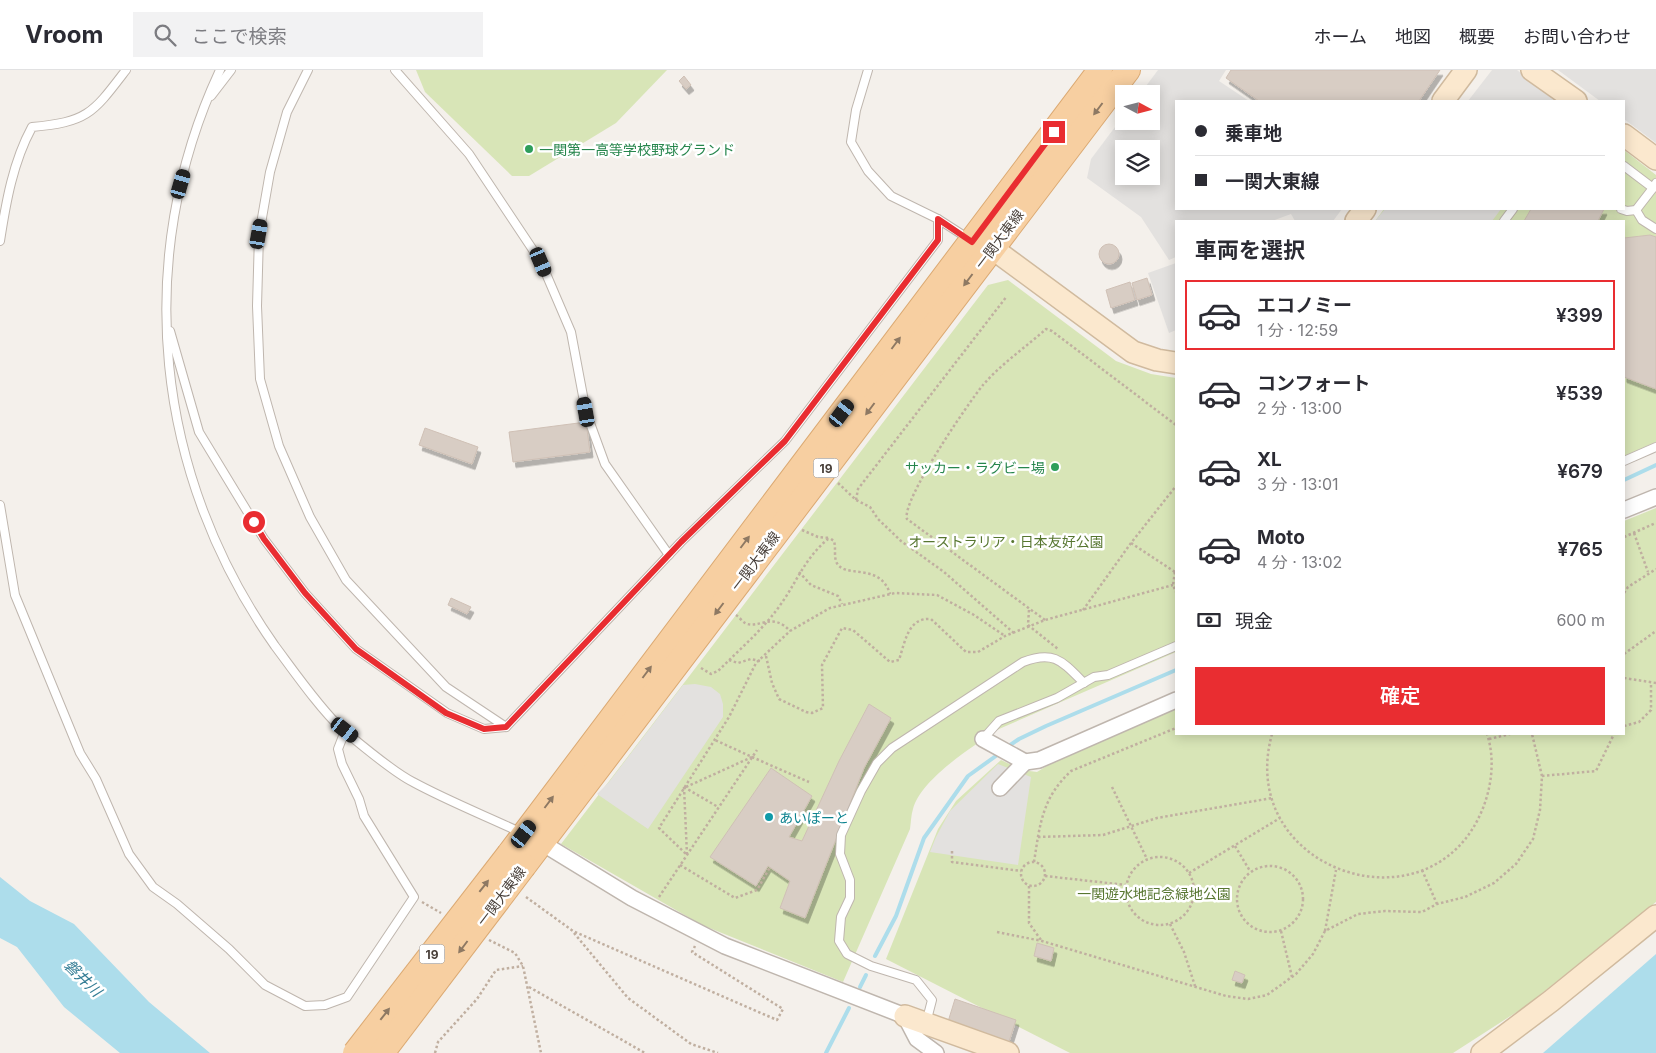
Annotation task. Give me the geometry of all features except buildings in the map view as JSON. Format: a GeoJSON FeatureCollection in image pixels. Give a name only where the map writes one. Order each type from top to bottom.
{"type":"FeatureCollection","features":[{"type":"Feature","properties":{"kind":"main road","name":"一関大東線"},"geometry":{"type":"LineString","coordinates":[[982,245],[1100,70]]}},
{"type":"Feature","properties":{"kind":"main road","name":"一関大東線"},"geometry":{"type":"LineString","coordinates":[[355,1053],[516,860],[982,245],[1128,70]]}},
{"type":"Feature","properties":{"kind":"main road","name":"一関大東線"},"geometry":{"type":"LineString","coordinates":[[382,1053],[516,860]]}},
{"type":"Feature","properties":{"kind":"street"},"geometry":{"type":"LineString","coordinates":[[1444,100],[1466,70]]}},
{"type":"Feature","properties":{"kind":"street"},"geometry":{"type":"LineString","coordinates":[[1532,70],[1575,100]]}},
{"type":"Feature","properties":{"kind":"street"},"geometry":{"type":"LineString","coordinates":[[1625,137],[1656,158]]}},
{"type":"Feature","properties":{"kind":"street"},"geometry":{"type":"LineString","coordinates":[[982,245],[1133,352],[1157,360],[1175,363]]}},
{"type":"Feature","properties":{"kind":"street"},"geometry":{"type":"LineString","coordinates":[[1625,510],[1656,498]]}},
{"type":"Feature","properties":{"kind":"street"},"geometry":{"type":"LineString","coordinates":[[983,739],[1024,762],[1039,760],[1175,700]]}},
{"type":"Feature","properties":{"kind":"street"},"geometry":{"type":"LineString","coordinates":[[1000,788],[1024,762]]}},
{"type":"Feature","properties":{"kind":"street"},"geometry":{"type":"LineString","coordinates":[[533,838],[652,908],[724,946],[926,1025],[1008,1053]]}},
{"type":"Feature","properties":{"kind":"street"},"geometry":{"type":"LineString","coordinates":[[1482,1053],[1551,1002],[1656,916]]}},
{"type":"Feature","properties":{"kind":"street"},"geometry":{"type":"LineString","coordinates":[[905,1016],[917,1039],[936,1053]]}},
{"type":"Feature","properties":{"kind":"lane"},"geometry":{"type":"LineString","coordinates":[[0,241],[6,200],[21,147],[32,127],[64,124],[85,116],[104,100],[126,70]]}},
{"type":"Feature","properties":{"kind":"lane"},"geometry":{"type":"LineString","coordinates":[[220,70],[202,108],[175,203],[165,297],[168,374],[183,454],[211,534],[250,611],[293,671],[345,730],[410,781],[533,838]]}},
{"type":"Feature","properties":{"kind":"lane"},"geometry":{"type":"LineString","coordinates":[[202,108],[231,70]]}},
{"type":"Feature","properties":{"kind":"lane"},"geometry":{"type":"LineString","coordinates":[[308,70],[287,112],[270,172],[259,234],[260,379],[279,446],[310,517],[346,580],[446,687],[506,727]]}},
{"type":"Feature","properties":{"kind":"lane"},"geometry":{"type":"LineString","coordinates":[[395,70],[469,154],[541,262],[571,332],[586,412],[605,464],[669,555]]}},
{"type":"Feature","properties":{"kind":"lane"},"geometry":{"type":"LineString","coordinates":[[868,70],[856,110],[851,142],[868,171],[891,196],[938,219],[982,245]]}},
{"type":"Feature","properties":{"kind":"lane"},"geometry":{"type":"LineString","coordinates":[[1624,210],[1636,210],[1654,186],[1625,167]]}},
{"type":"Feature","properties":{"kind":"lane"},"geometry":{"type":"LineString","coordinates":[[1636,210],[1642,220],[1656,229]]}},
{"type":"Feature","properties":{"kind":"lane"},"geometry":{"type":"LineString","coordinates":[[166,317],[199,432],[264,539],[305,593],[356,649],[446,713],[484,729],[506,727],[669,555],[785,441],[938,240],[938,219]]}},
{"type":"Feature","properties":{"kind":"lane"},"geometry":{"type":"LineString","coordinates":[[1625,461],[1656,447]]}},
{"type":"Feature","properties":{"kind":"lane"},"geometry":{"type":"LineString","coordinates":[[0,505],[15,595],[80,753],[96,779],[129,854],[153,887],[177,904],[265,985],[305,1006],[325,1005],[347,997],[414,898],[364,816],[359,799],[342,764],[338,749],[345,730]]}},
{"type":"Feature","properties":{"kind":"lane"},"geometry":{"type":"LineString","coordinates":[[983,739],[999,721],[1058,698],[1084,683],[1175,646]]}},
{"type":"Feature","properties":{"kind":"lane"},"geometry":{"type":"LineString","coordinates":[[926,1025],[932,1000],[916,980],[871,966],[847,954],[840,941],[841,917],[850,898],[850,880],[840,854],[842,835],[861,791],[877,763],[892,748],[1022,662],[1040,655],[1055,659],[1068,666],[1084,683]]}},
{"type":"Feature","properties":{"kind":"path"},"geometry":{"type":"LineString","coordinates":[[856,500],[858,489],[1007,296]]}},
{"type":"Feature","properties":{"kind":"path"},"geometry":{"type":"LineString","coordinates":[[1045,620],[1028,610],[912,524],[905,514],[937,451],[984,384],[1046,329],[1052,331],[1175,424]]}},
{"type":"Feature","properties":{"kind":"path"},"geometry":{"type":"LineString","coordinates":[[836,480],[856,500],[870,507],[901,541],[944,572],[1014,634]]}},
{"type":"Feature","properties":{"kind":"path"},"geometry":{"type":"LineString","coordinates":[[1082,611],[1130,543],[1175,487]]}},
{"type":"Feature","properties":{"kind":"path"},"geometry":{"type":"LineString","coordinates":[[1625,537],[1656,523]]}},
{"type":"Feature","properties":{"kind":"path"},"geometry":{"type":"LineString","coordinates":[[800,528],[818,537],[831,539]]}},
{"type":"Feature","properties":{"kind":"path"},"geometry":{"type":"LineString","coordinates":[[1634,533],[1648,572]]}},
{"type":"Feature","properties":{"kind":"path"},"geometry":{"type":"LineString","coordinates":[[701,668],[711,674],[718,671],[763,629],[783,602],[799,572],[824,542],[831,539]]}},
{"type":"Feature","properties":{"kind":"path"},"geometry":{"type":"LineString","coordinates":[[831,539],[836,548],[836,561],[839,565],[856,572],[871,573],[879,576],[890,594]]}},
{"type":"Feature","properties":{"kind":"path"},"geometry":{"type":"LineString","coordinates":[[1130,543],[1175,570]]}},
{"type":"Feature","properties":{"kind":"path"},"geometry":{"type":"LineString","coordinates":[[1625,592],[1648,572],[1656,569]]}},
{"type":"Feature","properties":{"kind":"path"},"geometry":{"type":"LineString","coordinates":[[799,572],[811,585],[838,596],[842,604]]}},
{"type":"Feature","properties":{"kind":"path"},"geometry":{"type":"LineString","coordinates":[[1175,576],[1173,585],[1175,590]]}},
{"type":"Feature","properties":{"kind":"path"},"geometry":{"type":"LineString","coordinates":[[766,656],[772,683],[779,699],[812,713],[823,708],[822,665],[842,628],[853,630],[890,662],[899,660],[909,628],[923,618],[931,618],[966,652],[978,652],[1028,625],[1173,585]]}},
{"type":"Feature","properties":{"kind":"path"},"geometry":{"type":"LineString","coordinates":[[687,855],[659,828],[715,740],[760,661],[790,631],[830,608],[842,604],[890,594],[937,595],[974,615],[1005,636]]}},
{"type":"Feature","properties":{"kind":"path"},"geometry":{"type":"LineString","coordinates":[[1028,610],[1028,625]]}},
{"type":"Feature","properties":{"kind":"path"},"geometry":{"type":"LineString","coordinates":[[735,614],[749,624],[768,620],[787,627],[790,631]]}},
{"type":"Feature","properties":{"kind":"path"},"geometry":{"type":"LineString","coordinates":[[1028,625],[1065,654]]}},
{"type":"Feature","properties":{"kind":"path"},"geometry":{"type":"LineString","coordinates":[[1625,653],[1656,632]]}},
{"type":"Feature","properties":{"kind":"path"},"geometry":{"type":"LineString","coordinates":[[729,660],[738,664],[751,659],[760,661]]}},
{"type":"Feature","properties":{"kind":"path"},"geometry":{"type":"LineString","coordinates":[[1625,678],[1656,683]]}},
{"type":"Feature","properties":{"kind":"path"},"geometry":{"type":"LineString","coordinates":[[1625,726],[1639,722],[1651,710],[1650,683]]}},
{"type":"Feature","properties":{"kind":"path"},"geometry":{"type":"LineString","coordinates":[[1034,862],[1042,814],[1057,784],[1071,772],[1175,728]]}},
{"type":"Feature","properties":{"kind":"path"},"geometry":{"type":"LineString","coordinates":[[1272,735],[1268,748],[1267,773],[1272,798],[1280,818],[1295,840],[1314,857],[1336,870],[1364,877],[1394,877],[1422,870],[1456,848],[1479,817],[1491,779],[1487,735]]}},
{"type":"Feature","properties":{"kind":"path"},"geometry":{"type":"LineString","coordinates":[[1489,739],[1506,735]]}},
{"type":"Feature","properties":{"kind":"path"},"geometry":{"type":"LineString","coordinates":[[1325,931],[1358,914],[1385,911],[1422,912],[1437,904],[1465,897],[1494,883],[1516,864],[1533,839],[1540,810],[1542,776],[1532,735]]}},
{"type":"Feature","properties":{"kind":"path"},"geometry":{"type":"LineString","coordinates":[[1542,776],[1596,771],[1614,735]]}},
{"type":"Feature","properties":{"kind":"path"},"geometry":{"type":"LineString","coordinates":[[715,740],[809,782]]}},
{"type":"Feature","properties":{"kind":"path"},"geometry":{"type":"LineString","coordinates":[[652,908],[758,750]]}},
{"type":"Feature","properties":{"kind":"path"},"geometry":{"type":"LineString","coordinates":[[684,787],[752,757]]}},
{"type":"Feature","properties":{"kind":"path"},"geometry":{"type":"LineString","coordinates":[[684,787],[718,807]]}},
{"type":"Feature","properties":{"kind":"path"},"geometry":{"type":"LineString","coordinates":[[684,787],[687,855]]}},
{"type":"Feature","properties":{"kind":"path"},"geometry":{"type":"LineString","coordinates":[[1112,787],[1147,859]]}},
{"type":"Feature","properties":{"kind":"path"},"geometry":{"type":"LineString","coordinates":[[1038,837],[1103,835],[1157,818],[1272,798]]}},
{"type":"Feature","properties":{"kind":"path"},"geometry":{"type":"LineString","coordinates":[[1189,873],[1280,818]]}},
{"type":"Feature","properties":{"kind":"path"},"geometry":{"type":"LineString","coordinates":[[1235,846],[1250,871]]}},
{"type":"Feature","properties":{"kind":"path"},"geometry":{"type":"LineString","coordinates":[[952,851],[952,862],[1021,871]]}},
{"type":"Feature","properties":{"kind":"path"},"geometry":{"type":"LineString","coordinates":[[1156,857],[1175,860],[1189,873],[1194,897],[1189,908],[1181,918],[1170,924],[1150,924],[1138,917],[1128,905],[1126,885],[1133,869],[1147,859],[1156,857]]}},
{"type":"Feature","properties":{"kind":"path"},"geometry":{"type":"LineString","coordinates":[[1034,862],[1041,865],[1045,876],[1040,884],[1030,886],[1022,880],[1021,871],[1028,863],[1034,862]]}},
{"type":"Feature","properties":{"kind":"path"},"geometry":{"type":"LineString","coordinates":[[680,865],[736,898],[756,890],[770,867]]}},
{"type":"Feature","properties":{"kind":"path"},"geometry":{"type":"LineString","coordinates":[[1268,866],[1285,870],[1298,881],[1302,891],[1300,913],[1294,922],[1280,931],[1265,933],[1255,930],[1246,924],[1240,915],[1236,894],[1240,883],[1247,874],[1257,868],[1268,866]]}},
{"type":"Feature","properties":{"kind":"path"},"geometry":{"type":"LineString","coordinates":[[997,932],[1042,941],[1248,1000],[1266,995],[1292,977],[1313,954],[1325,931],[1336,870]]}},
{"type":"Feature","properties":{"kind":"path"},"geometry":{"type":"LineString","coordinates":[[1422,870],[1437,904]]}},
{"type":"Feature","properties":{"kind":"path"},"geometry":{"type":"LineString","coordinates":[[1045,876],[1126,885]]}},
{"type":"Feature","properties":{"kind":"path"},"geometry":{"type":"LineString","coordinates":[[1030,886],[1029,923],[1042,941]]}},
{"type":"Feature","properties":{"kind":"path"},"geometry":{"type":"LineString","coordinates":[[526,897],[573,931],[777,1020],[783,1009],[692,952],[701,934]]}},
{"type":"Feature","properties":{"kind":"path"},"geometry":{"type":"LineString","coordinates":[[1170,924],[1184,952],[1196,986]]}},
{"type":"Feature","properties":{"kind":"path"},"geometry":{"type":"LineString","coordinates":[[573,931],[628,998],[691,1044],[718,1053]]}},
{"type":"Feature","properties":{"kind":"path"},"geometry":{"type":"LineString","coordinates":[[1280,931],[1292,977]]}},
{"type":"Feature","properties":{"kind":"path"},"geometry":{"type":"LineString","coordinates":[[435,1053],[438,1042],[477,999],[496,970],[523,966],[541,1053]]}},
{"type":"Feature","properties":{"kind":"path"},"geometry":{"type":"LineString","coordinates":[[528,987],[645,1053]]}},
{"type":"Feature","properties":{"kind":"green space","name":"一関第一高等学校野球グランド"},"geometry":{"type":"Polygon","coordinates":[[[416,70],[667,70],[616,123],[529,176],[512,176],[425,92],[416,70]]]}},
{"type":"Feature","properties":{"kind":"green space"},"geometry":{"type":"Polygon","coordinates":[[[1625,151],[1656,175],[1656,442],[1625,456],[1625,220],[1376,220],[1383,210],[1625,210],[1625,151]]]}},
{"type":"Feature","properties":{"kind":"green space","name":"オーストラリア・日本友好公園"},"geometry":{"type":"Polygon","coordinates":[[[1008,280],[1116,361],[1151,374],[1175,378],[1175,652],[999,729],[962,754],[937,775],[926,786],[912,811],[910,829],[843,982],[702,925],[561,844],[988,285],[1008,280]]]}},
{"type":"Feature","properties":{"kind":"green space","name":"一関遊水地記念緑地公園"},"geometry":{"type":"Polygon","coordinates":[[[1656,508],[1656,902],[1526,1006],[1453,1053],[1070,1053],[886,959],[938,829],[956,801],[1001,760],[1022,770],[1037,772],[1083,744],[1175,707],[1175,735],[1625,735],[1625,521],[1656,508]]]}},
{"type":"Feature","properties":{"kind":"shaded area"},"geometry":{"type":"Polygon","coordinates":[[[1158,70],[1226,70],[1219,81],[1248,100],[1175,100],[1175,210],[1341,210],[1334,220],[1294,220],[1291,214],[1275,220],[1175,220],[1175,257],[1169,260],[1141,217],[1087,178],[1091,159],[1115,127],[1115,130],[1160,130],[1160,85],[1147,85],[1158,70]]]}},
{"type":"Feature","properties":{"kind":"shaded area"},"geometry":{"type":"Polygon","coordinates":[[[1492,70],[1517,70],[1556,100],[1469,100],[1492,70]]]}},
{"type":"Feature","properties":{"kind":"shaded area"},"geometry":{"type":"Polygon","coordinates":[[[1558,70],[1656,70],[1656,143],[1625,120],[1625,100],[1599,100],[1558,70]]]}},
{"type":"Feature","properties":{"kind":"shaded area"},"geometry":{"type":"Polygon","coordinates":[[[1384,210],[1500,210],[1493,220],[1376,220],[1384,210]]]}},
{"type":"Feature","properties":{"kind":"shaded area"},"geometry":{"type":"Polygon","coordinates":[[[1175,263],[1175,330],[1169,333],[1148,273],[1175,263]]]}},
{"type":"Feature","properties":{"kind":"shaded area"},"geometry":{"type":"Polygon","coordinates":[[[695,684],[711,687],[720,694],[723,704],[723,717],[648,829],[597,794],[609,782],[683,685],[695,684]]]}},
{"type":"Feature","properties":{"kind":"shaded area"},"geometry":{"type":"Polygon","coordinates":[[[998,764],[1031,777],[1018,865],[930,852],[950,811],[998,764]]]}},
{"type":"Feature","properties":{"kind":"water","name":"磐井川"},"geometry":{"type":"Polygon","coordinates":[[[0,877],[30,901],[74,924],[149,1002],[210,1053],[120,1053],[64,1007],[17,947],[0,938],[0,877]]]}},
{"type":"Feature","properties":{"kind":"water"},"geometry":{"type":"Polygon","coordinates":[[[1656,954],[1656,1053],[1543,1053],[1656,954]]]}},
{"type":"Feature","properties":{"kind":"waterway"},"geometry":{"type":"LineString","coordinates":[[1625,480],[1656,465]]}},
{"type":"Feature","properties":{"kind":"waterway"},"geometry":{"type":"LineString","coordinates":[[1006,748],[1019,739],[1046,726],[1175,670]]}},
{"type":"Feature","properties":{"kind":"waterway"},"geometry":{"type":"LineString","coordinates":[[875,956],[896,916],[924,838],[968,776],[1000,753]]}},
{"type":"Feature","properties":{"kind":"waterway"},"geometry":{"type":"LineString","coordinates":[[860,987],[866,975]]}},
{"type":"Feature","properties":{"kind":"waterway"},"geometry":{"type":"LineString","coordinates":[[826,1053],[849,1008]]}},
{"type":"Feature","properties":{"kind":"place","name":"一関第一高等学校野球グランド"},"geometry":{"type":"Point","coordinates":[529,149]}},
{"type":"Feature","properties":{"kind":"place","name":"サッカー・ラグビー場"},"geometry":{"type":"Point","coordinates":[1055,467]}},
{"type":"Feature","properties":{"kind":"place","name":"あいぽーと"},"geometry":{"type":"Point","coordinates":[769,817]}},
{"type":"Feature","properties":{"kind":"route"},"geometry":{"type":"LineString","coordinates":[[254,522],[264,539],[305,593],[356,649],[446,713],[484,729],[506,727],[681,542],[785,441],[938,240],[938,219],[972,242],[1054,132]]}}]}
